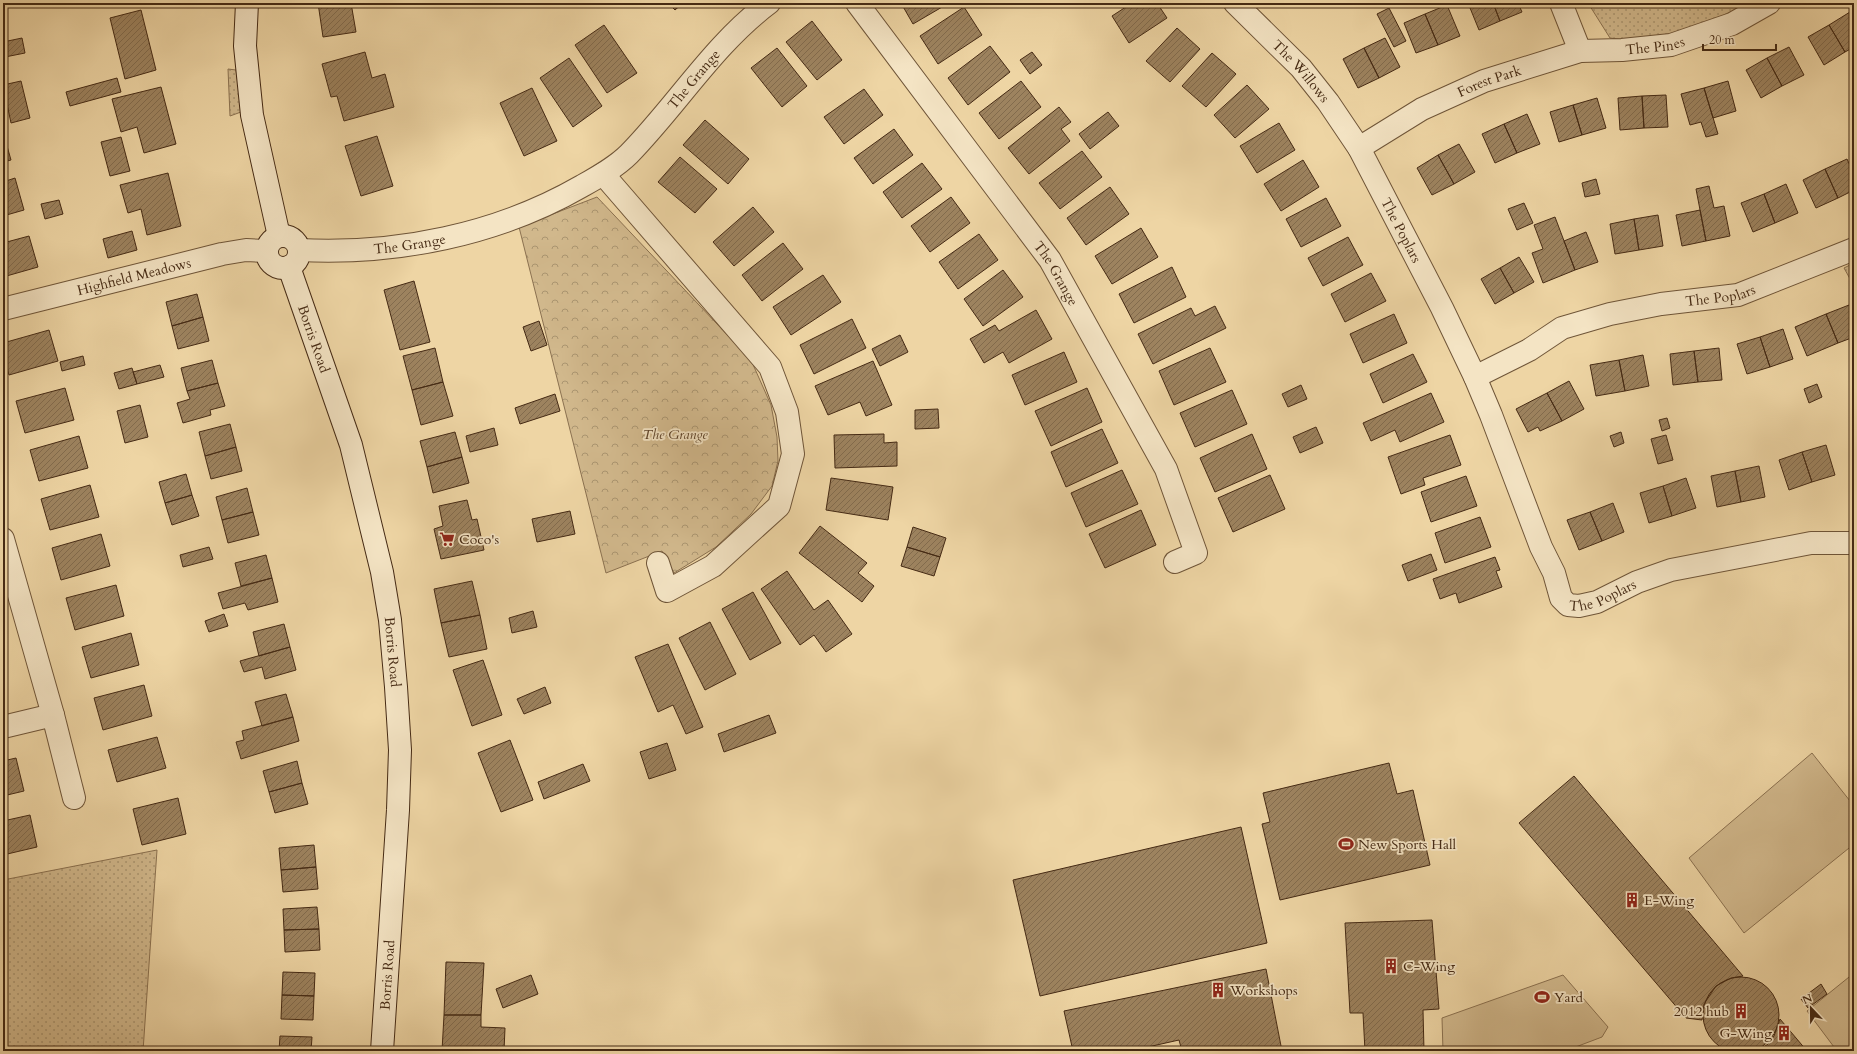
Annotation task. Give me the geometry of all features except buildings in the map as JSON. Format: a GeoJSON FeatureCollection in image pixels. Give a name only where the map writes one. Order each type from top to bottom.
{"type":"FeatureCollection","features":[{"type":"Feature","properties":{"kind":"street"},"geometry":{"type":"LineString","coordinates":[[247,3],[245,46],[252,115],[273,244],[267,257],[274,265],[284,268],[294,258],[296,242],[290,237],[273,244]]}},
{"type":"Feature","properties":{"kind":"street","name":"The Grange"},"geometry":{"type":"LineString","coordinates":[[294,258],[330,251],[365,249],[440,240],[512,220],[566,195],[603,174],[628,155],[723,45],[753,15],[769,3]]}},
{"type":"Feature","properties":{"kind":"street","name":"The Grange"},"geometry":{"type":"LineString","coordinates":[[857,3],[1050,260],[1166,469],[1196,553],[1175,562]]}},
{"type":"Feature","properties":{"kind":"street","name":"The Willows"},"geometry":{"type":"LineString","coordinates":[[1235,3],[1301,68],[1328,102],[1359,148]]}},
{"type":"Feature","properties":{"kind":"street"},"geometry":{"type":"LineString","coordinates":[[1562,3],[1580,51]]}},
{"type":"Feature","properties":{"kind":"street","name":"The Pines"},"geometry":{"type":"LineString","coordinates":[[1580,51],[1622,50],[1671,45],[1732,24],[1769,3]]}},
{"type":"Feature","properties":{"kind":"street","name":"Forest Park"},"geometry":{"type":"LineString","coordinates":[[1359,148],[1422,109],[1484,81],[1580,51]]}},
{"type":"Feature","properties":{"kind":"street","name":"The Poplars"},"geometry":{"type":"LineString","coordinates":[[1359,148],[1442,308],[1475,377],[1491,414],[1542,547],[1554,573],[1561,598],[1568,605],[1579,606],[1597,602],[1637,582],[1671,570],[1811,543],[1854,543]]}},
{"type":"Feature","properties":{"kind":"street"},"geometry":{"type":"LineString","coordinates":[[603,174],[770,367],[787,412],[791,440],[792,454],[779,506],[713,566],[668,591],[658,563]]}},
{"type":"Feature","properties":{"kind":"street","name":"Highfield Meadows"},"geometry":{"type":"LineString","coordinates":[[3,308],[222,254],[273,244]]}},
{"type":"Feature","properties":{"kind":"street","name":"The Poplars"},"geometry":{"type":"LineString","coordinates":[[1475,377],[1529,350],[1562,328],[1610,314],[1661,304],[1738,295],[1854,250]]}},
{"type":"Feature","properties":{"kind":"street","name":"Borris Road"},"geometry":{"type":"LineString","coordinates":[[294,258],[351,445],[382,572],[390,620],[400,750],[398,810],[382,1051]]}},
{"type":"Feature","properties":{"kind":"street"},"geometry":{"type":"LineString","coordinates":[[3,539],[53,715],[74,798]]}},
{"type":"Feature","properties":{"kind":"street"},"geometry":{"type":"LineString","coordinates":[[3,726],[53,715]]}},
{"type":"Feature","properties":{"kind":"green space"},"geometry":{"type":"Polygon","coordinates":[[[1588,3],[1746,3],[1729,13],[1699,26],[1674,33],[1633,41],[1610,38],[1588,3]]]}},
{"type":"Feature","properties":{"kind":"green space"},"geometry":{"type":"Polygon","coordinates":[[[228,69],[236,70],[241,106],[241,112],[230,116],[228,69]]]}},
{"type":"Feature","properties":{"kind":"green space","name":"The Grange"},"geometry":{"type":"Polygon","coordinates":[[[597,197],[751,360],[771,405],[777,437],[778,461],[772,486],[751,514],[716,547],[674,573],[662,551],[606,573],[519,227],[597,197]]]}},
{"type":"Feature","properties":{"kind":"green space"},"geometry":{"type":"Polygon","coordinates":[[[1854,263],[1854,286],[1844,268],[1854,263]]]}},
{"type":"Feature","properties":{"kind":"green space"},"geometry":{"type":"Polygon","coordinates":[[[1812,753],[1854,806],[1854,844],[1744,933],[1689,858],[1812,753]]]}},
{"type":"Feature","properties":{"kind":"green space"},"geometry":{"type":"Polygon","coordinates":[[[157,850],[143,1051],[3,1051],[3,880],[157,850]]]}},
{"type":"Feature","properties":{"kind":"green space"},"geometry":{"type":"Polygon","coordinates":[[[1854,973],[1854,1051],[1837,1051],[1807,1011],[1854,973]]]}},
{"type":"Feature","properties":{"kind":"green space","name":"Yard"},"geometry":{"type":"Polygon","coordinates":[[[1563,975],[1608,1027],[1602,1037],[1565,1051],[1443,1051],[1442,1018],[1563,975]]]}},
{"type":"Feature","properties":{"kind":"place","name":"Coco's"},"geometry":{"type":"Point","coordinates":[447,539]}},
{"type":"Feature","properties":{"kind":"place","name":"New Sports Hall"},"geometry":{"type":"Point","coordinates":[1346,844]}},
{"type":"Feature","properties":{"kind":"place","name":"E-Wing"},"geometry":{"type":"Point","coordinates":[1632,900]}},
{"type":"Feature","properties":{"kind":"place","name":"C-Wing"},"geometry":{"type":"Point","coordinates":[1391,966]}},
{"type":"Feature","properties":{"kind":"place","name":"Workshops"},"geometry":{"type":"Point","coordinates":[1218,990]}},
{"type":"Feature","properties":{"kind":"place","name":"Yard"},"geometry":{"type":"Point","coordinates":[1542,997]}},
{"type":"Feature","properties":{"kind":"place","name":"2012 hub"},"geometry":{"type":"Point","coordinates":[1741,1011]}},
{"type":"Feature","properties":{"kind":"place","name":"G-Wing"},"geometry":{"type":"Point","coordinates":[1784,1033]}}]}
